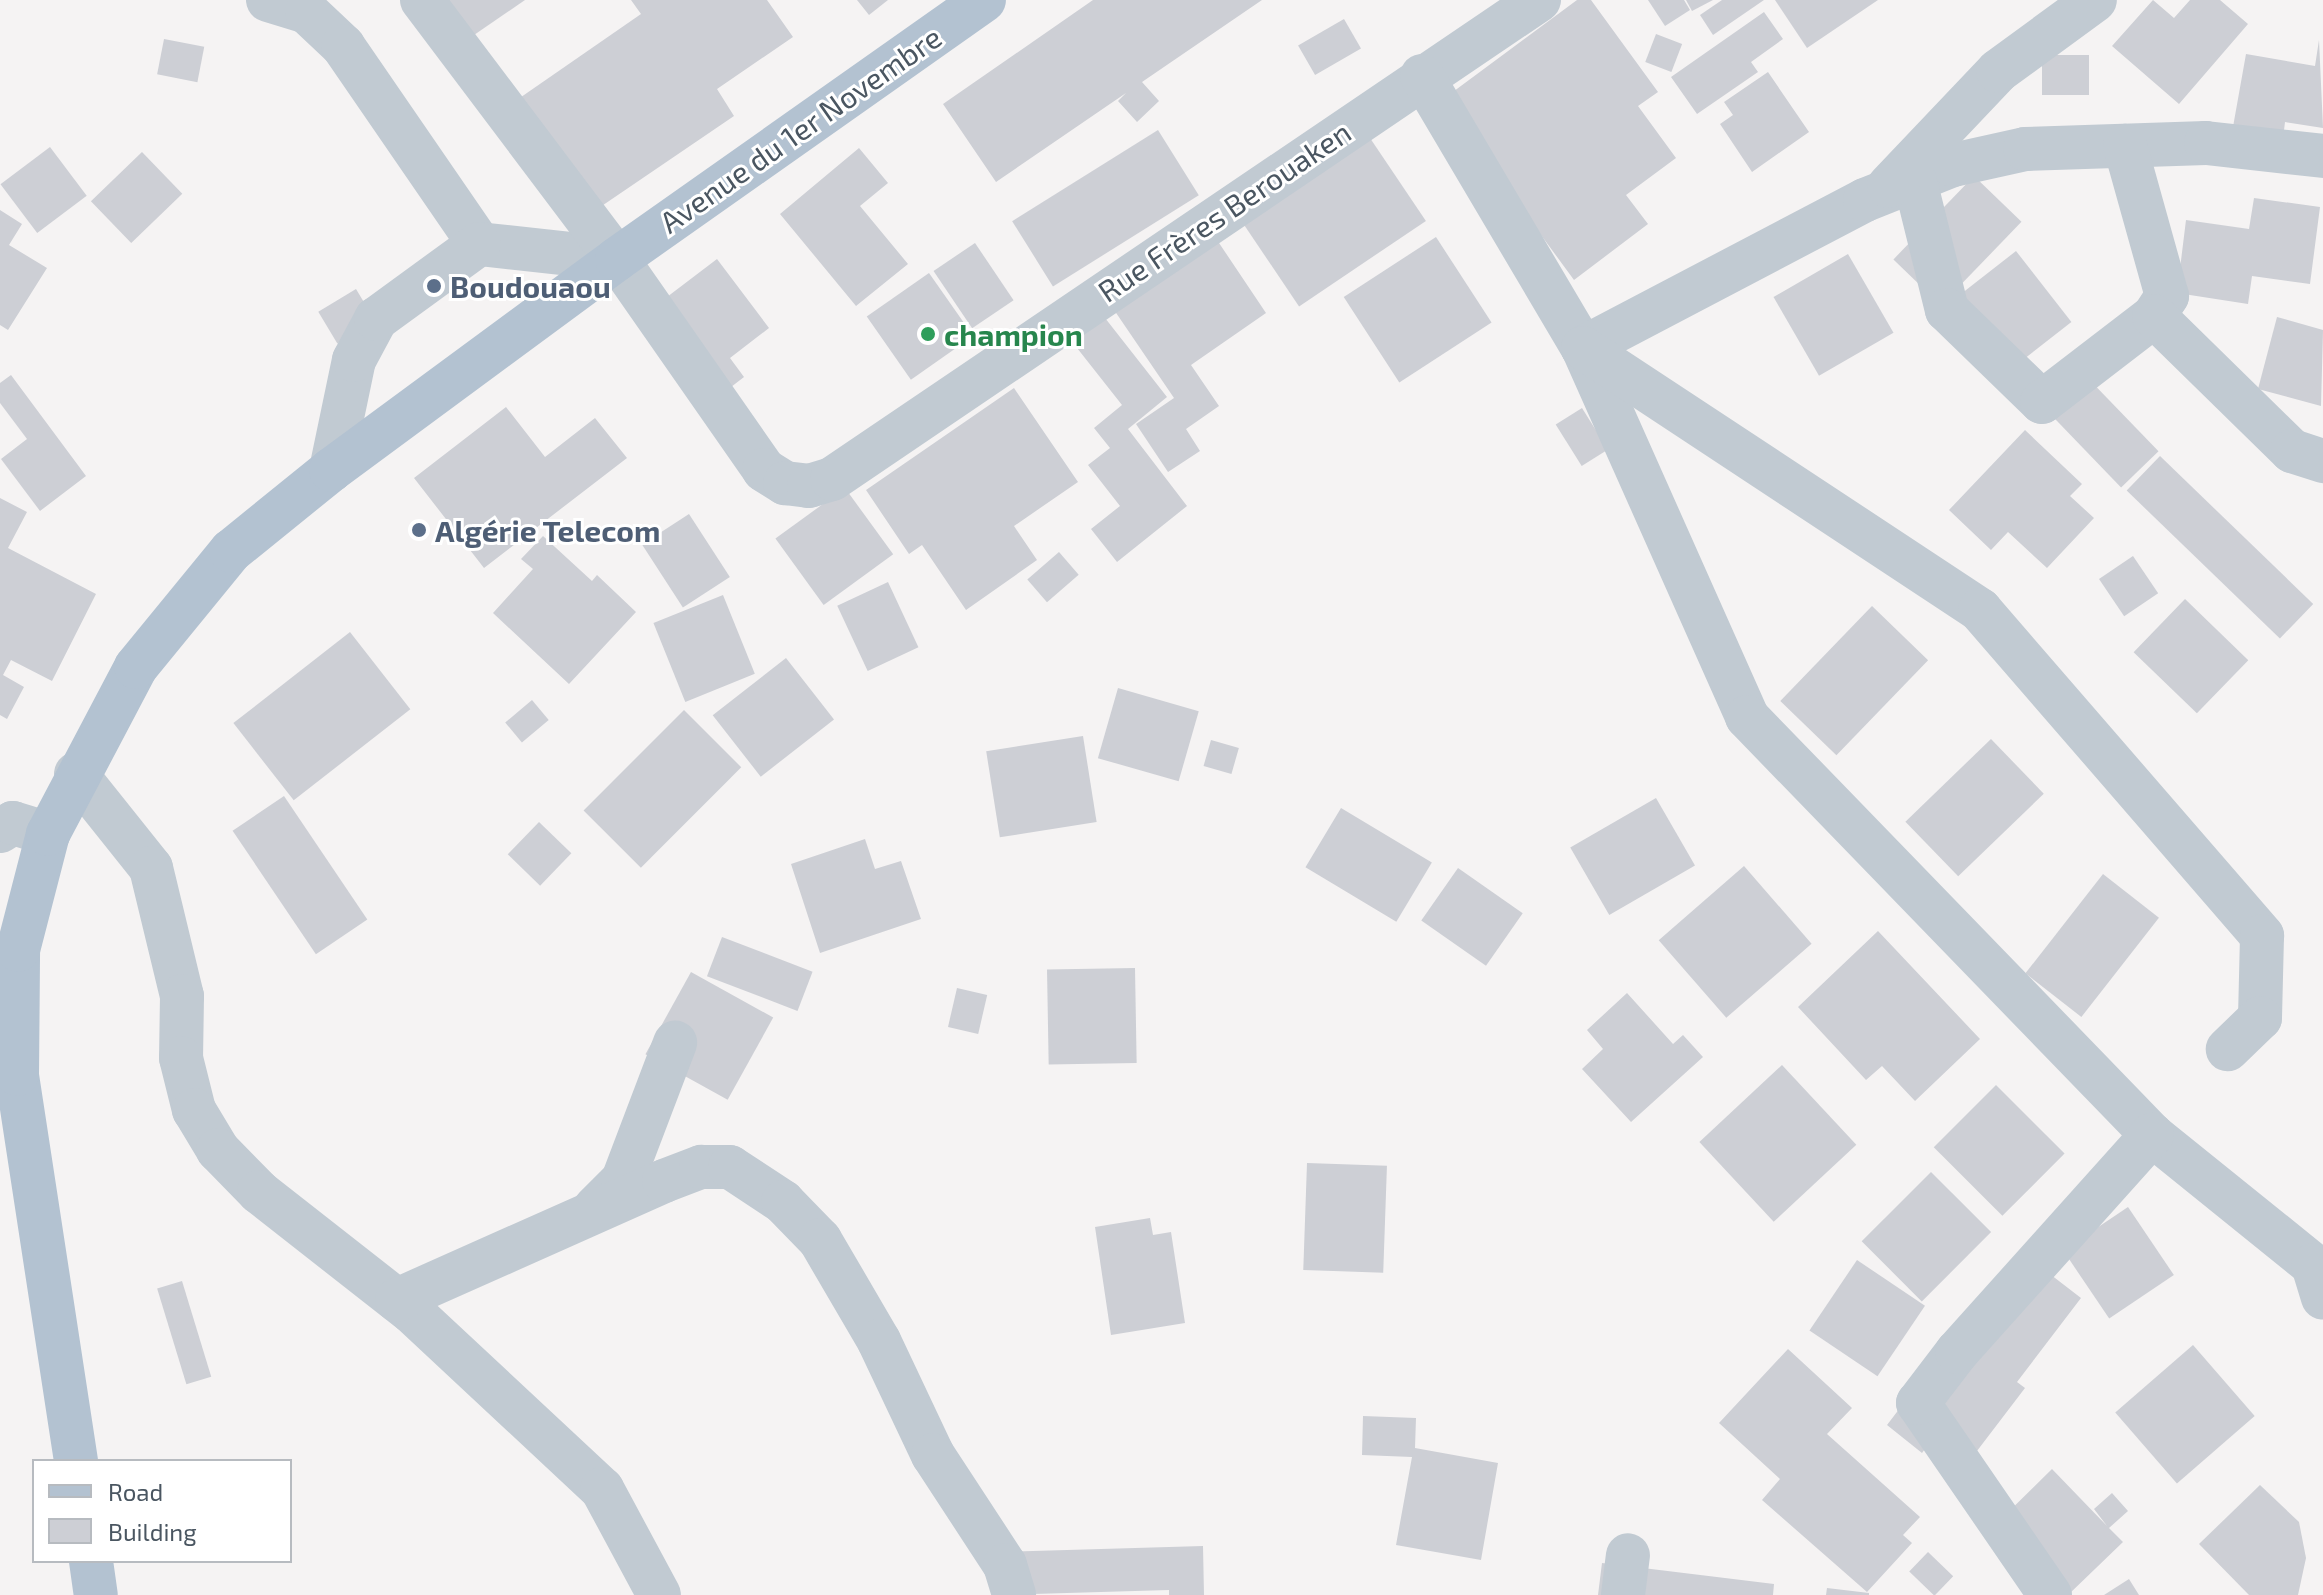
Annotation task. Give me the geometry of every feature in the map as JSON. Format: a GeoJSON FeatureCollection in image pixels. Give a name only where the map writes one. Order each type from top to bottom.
{"type":"FeatureCollection","features":[{"type":"Feature","properties":{"kind":"main road","name":"Avenue du 1er Novembre"},"geometry":{"type":"LineString","coordinates":[[76,1459],[17,1074],[18,950],[48,834],[76,774],[136,667],[231,551],[331,470],[617,259],[984,0]]}},
{"type":"Feature","properties":{"kind":"main road"},"geometry":{"type":"LineString","coordinates":[[91,1563],[96,1595]]}},
{"type":"Feature","properties":{"kind":"street"},"geometry":{"type":"LineString","coordinates":[[268,0],[307,12],[343,46],[479,244]]}},
{"type":"Feature","properties":{"kind":"street"},"geometry":{"type":"LineString","coordinates":[[422,0],[617,259]]}},
{"type":"Feature","properties":{"kind":"street","name":"Rue Frères Berouaken"},"geometry":{"type":"LineString","coordinates":[[617,259],[764,470],[785,483],[809,486],[832,479],[1422,76],[1539,0]]}},
{"type":"Feature","properties":{"kind":"street"},"geometry":{"type":"LineString","coordinates":[[1898,187],[1998,71],[2095,0]]}},
{"type":"Feature","properties":{"kind":"street"},"geometry":{"type":"LineString","coordinates":[[1422,76],[1583,348],[1747,717],[2152,1135],[2313,1265],[2323,1298]]}},
{"type":"Feature","properties":{"kind":"street"},"geometry":{"type":"LineString","coordinates":[[1583,348],[1898,187],[1953,165],[2025,149],[2206,143],[2323,156]]}},
{"type":"Feature","properties":{"kind":"street"},"geometry":{"type":"LineString","coordinates":[[1898,187],[1947,310],[2042,402],[2154,316],[2167,296],[2125,146]]}},
{"type":"Feature","properties":{"kind":"street"},"geometry":{"type":"LineString","coordinates":[[331,470],[354,360],[376,319],[479,244],[617,259]]}},
{"type":"Feature","properties":{"kind":"street"},"geometry":{"type":"LineString","coordinates":[[2154,316],[2292,451],[2323,461]]}},
{"type":"Feature","properties":{"kind":"street"},"geometry":{"type":"LineString","coordinates":[[1583,348],[1980,610],[2262,936],[2260,1018],[2228,1049]]}},
{"type":"Feature","properties":{"kind":"street"},"geometry":{"type":"LineString","coordinates":[[76,774],[151,868],[182,996],[181,1058],[194,1110],[218,1150],[259,1192],[397,1300],[602,1489],[659,1595]]}},
{"type":"Feature","properties":{"kind":"street"},"geometry":{"type":"LineString","coordinates":[[0,831],[13,823],[48,834]]}},
{"type":"Feature","properties":{"kind":"street"},"geometry":{"type":"LineString","coordinates":[[594,1210],[623,1180],[675,1043]]}},
{"type":"Feature","properties":{"kind":"street"},"geometry":{"type":"LineString","coordinates":[[2050,1595],[1918,1403],[1957,1352],[2152,1135]]}},
{"type":"Feature","properties":{"kind":"street"},"geometry":{"type":"LineString","coordinates":[[397,1300],[594,1210],[701,1167],[730,1167],[783,1202],[820,1240],[845,1280],[933,1455],[1005,1565],[1014,1595]]}},
{"type":"Feature","properties":{"kind":"building"},"geometry":{"type":"Polygon","coordinates":[[[426,0],[525,0],[458,46],[426,0]]]}},
{"type":"Feature","properties":{"kind":"building"},"geometry":{"type":"Polygon","coordinates":[[[631,0],[767,0],[793,37],[717,89],[734,116],[587,216],[511,104],[641,14],[631,0]]]}},
{"type":"Feature","properties":{"kind":"building"},"geometry":{"type":"Polygon","coordinates":[[[857,0],[888,0],[869,15],[857,0]]]}},
{"type":"Feature","properties":{"kind":"building"},"geometry":{"type":"Polygon","coordinates":[[[1093,0],[1262,0],[1142,82],[1159,101],[1137,122],[1118,101],[1126,93],[996,182],[943,104],[1093,0]]]}},
{"type":"Feature","properties":{"kind":"building"},"geometry":{"type":"Polygon","coordinates":[[[1577,0],[1591,0],[1658,92],[1638,106],[1676,158],[1626,195],[1648,224],[1574,280],[1442,100],[1577,0]]]}},
{"type":"Feature","properties":{"kind":"building"},"geometry":{"type":"Polygon","coordinates":[[[1648,0],[1684,0],[1690,10],[1665,26],[1648,0]]]}},
{"type":"Feature","properties":{"kind":"building"},"geometry":{"type":"Polygon","coordinates":[[[1686,0],[1713,0],[1692,11],[1686,0]]]}},
{"type":"Feature","properties":{"kind":"building"},"geometry":{"type":"Polygon","coordinates":[[[1722,0],[1764,0],[1713,35],[1700,15],[1722,0]]]}},
{"type":"Feature","properties":{"kind":"building"},"geometry":{"type":"Polygon","coordinates":[[[1775,0],[1878,0],[1807,48],[1775,0]]]}},
{"type":"Feature","properties":{"kind":"building"},"geometry":{"type":"Polygon","coordinates":[[[2153,0],[2174,18],[2190,0],[2220,0],[2248,24],[2179,104],[2112,46],[2153,0]]]}},
{"type":"Feature","properties":{"kind":"building"},"geometry":{"type":"Polygon","coordinates":[[[1764,12],[1783,39],[1751,62],[1758,72],[1697,114],[1671,77],[1764,12]]]}},
{"type":"Feature","properties":{"kind":"building"},"geometry":{"type":"Polygon","coordinates":[[[1344,19],[1361,48],[1315,75],[1298,46],[1344,19]]]}},
{"type":"Feature","properties":{"kind":"building"},"geometry":{"type":"Polygon","coordinates":[[[1656,34],[1682,44],[1671,72],[1645,62],[1656,34]]]}},
{"type":"Feature","properties":{"kind":"building"},"geometry":{"type":"Polygon","coordinates":[[[164,39],[204,47],[197,82],[157,74],[164,39]]]}},
{"type":"Feature","properties":{"kind":"building"},"geometry":{"type":"Polygon","coordinates":[[[2319,40],[2323,128],[2285,122],[2282,147],[2231,138],[2246,54],[2315,66],[2319,40]]]}},
{"type":"Feature","properties":{"kind":"building"},"geometry":{"type":"Polygon","coordinates":[[[2042,55],[2089,55],[2089,95],[2042,95],[2042,55]]]}},
{"type":"Feature","properties":{"kind":"building"},"geometry":{"type":"Polygon","coordinates":[[[1768,72],[1809,132],[1752,172],[1720,124],[1733,115],[1724,102],[1768,72]]]}},
{"type":"Feature","properties":{"kind":"building"},"geometry":{"type":"Polygon","coordinates":[[[1158,130],[1199,195],[1053,286],[1012,221],[1158,130]]]}},
{"type":"Feature","properties":{"kind":"building"},"geometry":{"type":"Polygon","coordinates":[[[1370,138],[1426,221],[1299,306],[1243,224],[1370,138]]]}},
{"type":"Feature","properties":{"kind":"building"},"geometry":{"type":"Polygon","coordinates":[[[50,147],[87,196],[37,233],[0,184],[50,147]]]}},
{"type":"Feature","properties":{"kind":"building"},"geometry":{"type":"Polygon","coordinates":[[[859,148],[888,183],[860,206],[908,264],[856,306],[780,214],[859,148]]]}},
{"type":"Feature","properties":{"kind":"building"},"geometry":{"type":"Polygon","coordinates":[[[142,152],[182,194],[131,243],[91,201],[142,152]]]}},
{"type":"Feature","properties":{"kind":"building"},"geometry":{"type":"Polygon","coordinates":[[[1974,176],[2021,222],[1941,305],[1893,259],[1974,176]]]}},
{"type":"Feature","properties":{"kind":"building"},"geometry":{"type":"Polygon","coordinates":[[[2254,198],[2320,207],[2310,284],[2252,276],[2248,304],[2177,293],[2186,220],[2249,229],[2254,198]]]}},
{"type":"Feature","properties":{"kind":"building"},"geometry":{"type":"Polygon","coordinates":[[[0,210],[22,224],[9,245],[47,268],[8,330],[0,325],[0,210]]]}},
{"type":"Feature","properties":{"kind":"building"},"geometry":{"type":"Polygon","coordinates":[[[1213,234],[1266,313],[1191,365],[1219,406],[1186,429],[1200,451],[1168,472],[1136,424],[1174,398],[1110,304],[1213,234]]]}},
{"type":"Feature","properties":{"kind":"building"},"geometry":{"type":"Polygon","coordinates":[[[1436,237],[1492,323],[1399,382],[1344,297],[1436,237]]]}},
{"type":"Feature","properties":{"kind":"building"},"geometry":{"type":"Polygon","coordinates":[[[975,243],[1014,300],[972,328],[934,271],[975,243]]]}},
{"type":"Feature","properties":{"kind":"building"},"geometry":{"type":"Polygon","coordinates":[[[2016,251],[2071,322],[2010,370],[1955,299],[2016,251]]]}},
{"type":"Feature","properties":{"kind":"building"},"geometry":{"type":"Polygon","coordinates":[[[1848,254],[1894,333],[1819,376],[1774,297],[1848,254]]]}},
{"type":"Feature","properties":{"kind":"building"},"geometry":{"type":"Polygon","coordinates":[[[717,259],[769,328],[730,358],[744,377],[722,394],[642,316],[717,259]]]}},
{"type":"Feature","properties":{"kind":"building"},"geometry":{"type":"Polygon","coordinates":[[[929,273],[973,336],[911,380],[867,317],[929,273]]]}},
{"type":"Feature","properties":{"kind":"building"},"geometry":{"type":"Polygon","coordinates":[[[356,289],[375,321],[337,343],[318,312],[356,289]]]}},
{"type":"Feature","properties":{"kind":"building"},"geometry":{"type":"Polygon","coordinates":[[[1098,309],[1167,397],[1128,429],[1187,506],[1117,562],[1091,529],[1120,506],[1088,465],[1110,448],[1094,428],[1122,405],[1066,334],[1098,309]]]}},
{"type":"Feature","properties":{"kind":"building"},"geometry":{"type":"Polygon","coordinates":[[[2277,317],[2323,330],[2321,406],[2258,389],[2277,317]]]}},
{"type":"Feature","properties":{"kind":"building"},"geometry":{"type":"Polygon","coordinates":[[[2080,370],[2158,451],[2121,487],[2043,406],[2080,370]]]}},
{"type":"Feature","properties":{"kind":"building"},"geometry":{"type":"Polygon","coordinates":[[[11,375],[86,476],[40,511],[1,459],[27,439],[0,403],[0,383],[11,375]]]}},
{"type":"Feature","properties":{"kind":"building"},"geometry":{"type":"Polygon","coordinates":[[[1014,388],[1078,482],[1014,526],[1037,560],[966,610],[922,545],[909,554],[866,490],[1014,388]]]}},
{"type":"Feature","properties":{"kind":"building"},"geometry":{"type":"Polygon","coordinates":[[[506,407],[545,457],[595,418],[627,458],[484,568],[414,478],[506,407]]]}},
{"type":"Feature","properties":{"kind":"building"},"geometry":{"type":"Polygon","coordinates":[[[1582,408],[1608,450],[1582,466],[1556,424],[1582,408]]]}},
{"type":"Feature","properties":{"kind":"building"},"geometry":{"type":"Polygon","coordinates":[[[2025,430],[2082,484],[2070,496],[2094,518],[2047,568],[2008,532],[1991,550],[1949,510],[2025,430]]]}},
{"type":"Feature","properties":{"kind":"building"},"geometry":{"type":"Polygon","coordinates":[[[2160,456],[2313,604],[2280,638],[2127,491],[2160,456]]]}},
{"type":"Feature","properties":{"kind":"building"},"geometry":{"type":"Polygon","coordinates":[[[845,488],[893,554],[824,605],[775,539],[845,488]]]}},
{"type":"Feature","properties":{"kind":"building"},"geometry":{"type":"Polygon","coordinates":[[[0,498],[27,512],[8,548],[96,594],[52,681],[11,660],[3,675],[24,687],[7,719],[0,715],[0,498]]]}},
{"type":"Feature","properties":{"kind":"building"},"geometry":{"type":"Polygon","coordinates":[[[689,514],[730,577],[683,607],[642,544],[689,514]]]}},
{"type":"Feature","properties":{"kind":"building"},"geometry":{"type":"Polygon","coordinates":[[[543,536],[592,581],[597,575],[636,612],[569,684],[493,613],[533,569],[521,559],[543,536]]]}},
{"type":"Feature","properties":{"kind":"building"},"geometry":{"type":"Polygon","coordinates":[[[1059,552],[1079,575],[1047,602],[1027,580],[1059,552]]]}},
{"type":"Feature","properties":{"kind":"building"},"geometry":{"type":"Polygon","coordinates":[[[2133,556],[2158,593],[2124,616],[2099,579],[2133,556]]]}},
{"type":"Feature","properties":{"kind":"building"},"geometry":{"type":"Polygon","coordinates":[[[888,582],[918,647],[868,671],[837,606],[888,582]]]}},
{"type":"Feature","properties":{"kind":"building"},"geometry":{"type":"Polygon","coordinates":[[[723,595],[755,674],[685,702],[653,623],[723,595]]]}},
{"type":"Feature","properties":{"kind":"building"},"geometry":{"type":"Polygon","coordinates":[[[2185,599],[2248,660],[2197,713],[2134,652],[2185,599]]]}},
{"type":"Feature","properties":{"kind":"building"},"geometry":{"type":"Polygon","coordinates":[[[1872,606],[1928,660],[1836,755],[1780,701],[1872,606]]]}},
{"type":"Feature","properties":{"kind":"building"},"geometry":{"type":"Polygon","coordinates":[[[350,632],[410,709],[294,800],[233,723],[350,632]]]}},
{"type":"Feature","properties":{"kind":"building"},"geometry":{"type":"Polygon","coordinates":[[[786,658],[834,719],[761,777],[713,715],[786,658]]]}},
{"type":"Feature","properties":{"kind":"building"},"geometry":{"type":"Polygon","coordinates":[[[1118,688],[1199,711],[1179,781],[1098,758],[1118,688]]]}},
{"type":"Feature","properties":{"kind":"building"},"geometry":{"type":"Polygon","coordinates":[[[532,700],[549,720],[522,742],[505,722],[532,700]]]}},
{"type":"Feature","properties":{"kind":"building"},"geometry":{"type":"Polygon","coordinates":[[[684,710],[741,767],[641,868],[584,810],[684,710]]]}},
{"type":"Feature","properties":{"kind":"building"},"geometry":{"type":"Polygon","coordinates":[[[1083,736],[1097,822],[1000,837],[986,751],[1083,736]]]}},
{"type":"Feature","properties":{"kind":"building"},"geometry":{"type":"Polygon","coordinates":[[[1991,739],[2044,794],[1958,876],[1905,822],[1991,739]]]}},
{"type":"Feature","properties":{"kind":"building"},"geometry":{"type":"Polygon","coordinates":[[[1211,740],[1239,748],[1231,774],[1204,766],[1211,740]]]}},
{"type":"Feature","properties":{"kind":"building"},"geometry":{"type":"Polygon","coordinates":[[[284,796],[367,920],[316,954],[233,831],[284,796]]]}},
{"type":"Feature","properties":{"kind":"building"},"geometry":{"type":"Polygon","coordinates":[[[1656,798],[1695,866],[1609,915],[1570,848],[1656,798]]]}},
{"type":"Feature","properties":{"kind":"building"},"geometry":{"type":"Polygon","coordinates":[[[1341,808],[1432,863],[1396,922],[1305,867],[1341,808]]]}},
{"type":"Feature","properties":{"kind":"building"},"geometry":{"type":"Polygon","coordinates":[[[539,822],[571,853],[540,886],[508,854],[539,822]]]}},
{"type":"Feature","properties":{"kind":"building"},"geometry":{"type":"Polygon","coordinates":[[[865,839],[875,869],[901,861],[921,919],[820,953],[791,864],[865,839]]]}},
{"type":"Feature","properties":{"kind":"building"},"geometry":{"type":"Polygon","coordinates":[[[1744,866],[1812,944],[1726,1018],[1659,940],[1744,866]]]}},
{"type":"Feature","properties":{"kind":"building"},"geometry":{"type":"Polygon","coordinates":[[[1458,868],[1523,913],[1486,966],[1421,920],[1458,868]]]}},
{"type":"Feature","properties":{"kind":"building"},"geometry":{"type":"Polygon","coordinates":[[[2103,874],[2159,918],[2081,1017],[2025,973],[2103,874]]]}},
{"type":"Feature","properties":{"kind":"building"},"geometry":{"type":"Polygon","coordinates":[[[1878,931],[1980,1039],[1915,1101],[1882,1066],[1866,1080],[1798,1007],[1878,931]]]}},
{"type":"Feature","properties":{"kind":"building"},"geometry":{"type":"Polygon","coordinates":[[[722,937],[813,972],[798,1011],[707,976],[722,937]]]}},
{"type":"Feature","properties":{"kind":"building"},"geometry":{"type":"Polygon","coordinates":[[[1135,968],[1137,1063],[1049,1065],[1047,970],[1135,968]]]}},
{"type":"Feature","properties":{"kind":"building"},"geometry":{"type":"Polygon","coordinates":[[[691,972],[773,1018],[728,1100],[645,1054],[691,972]]]}},
{"type":"Feature","properties":{"kind":"building"},"geometry":{"type":"Polygon","coordinates":[[[957,988],[987,995],[978,1034],[948,1027],[957,988]]]}},
{"type":"Feature","properties":{"kind":"building"},"geometry":{"type":"Polygon","coordinates":[[[1627,993],[1673,1044],[1683,1035],[1703,1057],[1631,1122],[1582,1069],[1603,1049],[1587,1030],[1627,993]]]}},
{"type":"Feature","properties":{"kind":"building"},"geometry":{"type":"Polygon","coordinates":[[[1782,1065],[1856,1145],[1774,1222],[1699,1142],[1782,1065]]]}},
{"type":"Feature","properties":{"kind":"building"},"geometry":{"type":"Polygon","coordinates":[[[1996,1085],[2065,1154],[2002,1216],[1934,1147],[1996,1085]]]}},
{"type":"Feature","properties":{"kind":"building"},"geometry":{"type":"Polygon","coordinates":[[[1307,1163],[1387,1166],[1383,1273],[1303,1270],[1307,1163]]]}},
{"type":"Feature","properties":{"kind":"building"},"geometry":{"type":"Polygon","coordinates":[[[1931,1172],[1991,1232],[1922,1301],[1862,1241],[1931,1172]]]}},
{"type":"Feature","properties":{"kind":"building"},"geometry":{"type":"Polygon","coordinates":[[[2128,1207],[2174,1275],[2109,1319],[2063,1251],[2128,1207]]]}},
{"type":"Feature","properties":{"kind":"building"},"geometry":{"type":"Polygon","coordinates":[[[1150,1218],[1153,1235],[1171,1232],[1185,1323],[1111,1335],[1095,1227],[1150,1218]]]}},
{"type":"Feature","properties":{"kind":"building"},"geometry":{"type":"Polygon","coordinates":[[[2020,1251],[2081,1298],[2017,1382],[2025,1388],[1964,1468],[1930,1442],[1922,1453],[1887,1425],[2020,1251]]]}},
{"type":"Feature","properties":{"kind":"building"},"geometry":{"type":"Polygon","coordinates":[[[1857,1260],[1925,1306],[1877,1376],[1809,1330],[1857,1260]]]}},
{"type":"Feature","properties":{"kind":"building"},"geometry":{"type":"Polygon","coordinates":[[[182,1281],[211,1377],[186,1384],[157,1289],[182,1281]]]}},
{"type":"Feature","properties":{"kind":"building"},"geometry":{"type":"Polygon","coordinates":[[[2193,1345],[2255,1416],[2177,1484],[2115,1413],[2193,1345]]]}},
{"type":"Feature","properties":{"kind":"building"},"geometry":{"type":"Polygon","coordinates":[[[1788,1349],[1852,1408],[1827,1434],[1920,1517],[1903,1535],[1912,1543],[1867,1592],[1762,1500],[1780,1479],[1719,1423],[1788,1349]]]}},
{"type":"Feature","properties":{"kind":"building"},"geometry":{"type":"Polygon","coordinates":[[[1363,1416],[1416,1418],[1415,1448],[1498,1463],[1481,1560],[1396,1545],[1412,1457],[1362,1455],[1363,1416]]]}},
{"type":"Feature","properties":{"kind":"building"},"geometry":{"type":"Polygon","coordinates":[[[2052,1469],[2107,1526],[2094,1509],[2112,1493],[2128,1511],[2109,1528],[2123,1542],[2068,1595],[1988,1532],[2052,1469]]]}},
{"type":"Feature","properties":{"kind":"building"},"geometry":{"type":"Polygon","coordinates":[[[2260,1485],[2299,1522],[2306,1558],[2298,1595],[2249,1595],[2199,1544],[2260,1485]]]}},
{"type":"Feature","properties":{"kind":"building"},"geometry":{"type":"Polygon","coordinates":[[[1203,1546],[1204,1595],[1169,1595],[1169,1590],[1002,1595],[1001,1552],[1203,1546]]]}},
{"type":"Feature","properties":{"kind":"building"},"geometry":{"type":"Polygon","coordinates":[[[1928,1552],[1953,1576],[1934,1595],[1909,1571],[1928,1552]]]}},
{"type":"Feature","properties":{"kind":"building"},"geometry":{"type":"Polygon","coordinates":[[[1602,1563],[1774,1584],[1773,1595],[1598,1595],[1602,1563]]]}},
{"type":"Feature","properties":{"kind":"building"},"geometry":{"type":"Polygon","coordinates":[[[2129,1579],[2139,1595],[2104,1595],[2129,1579]]]}},
{"type":"Feature","properties":{"kind":"building"},"geometry":{"type":"Polygon","coordinates":[[[1827,1588],[1869,1593],[1869,1595],[1826,1595],[1827,1588]]]}},
{"type":"Feature","properties":{"kind":"place","name":"Boudouaou"},"geometry":{"type":"Point","coordinates":[434,286]}},
{"type":"Feature","properties":{"kind":"place","name":"champion"},"geometry":{"type":"Point","coordinates":[928,334]}},
{"type":"Feature","properties":{"kind":"place","name":"Algérie Telecom"},"geometry":{"type":"Point","coordinates":[419,530]}}]}
